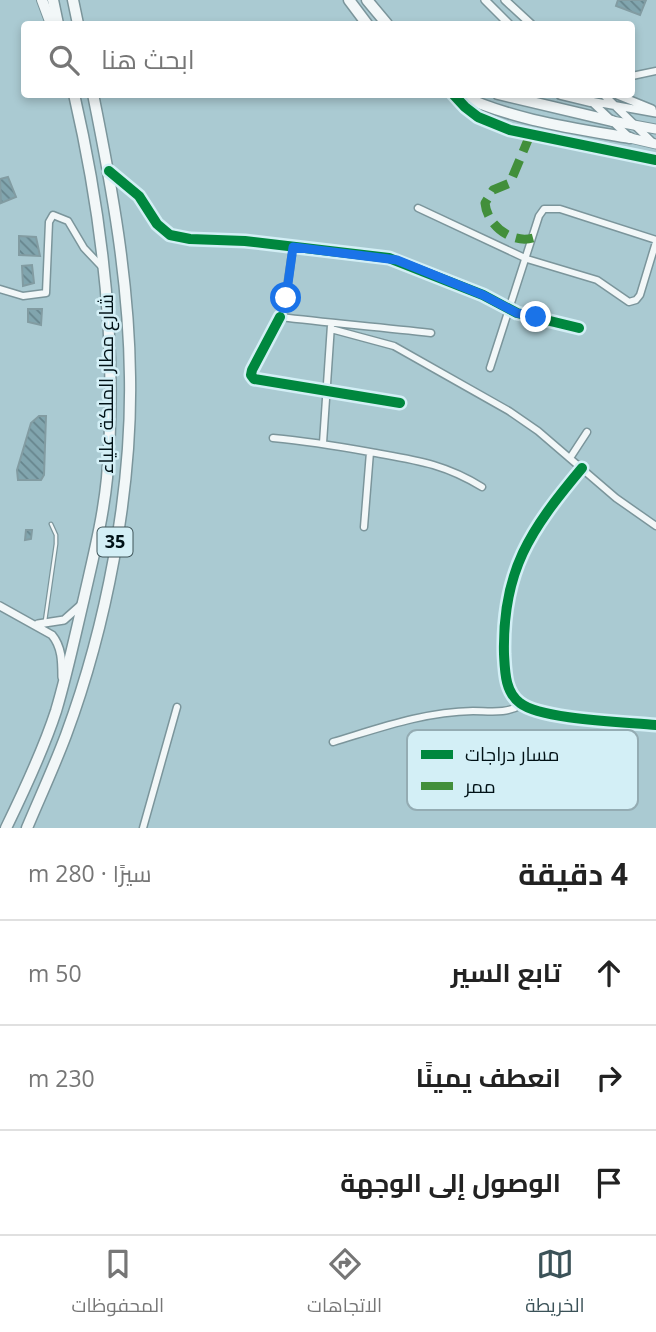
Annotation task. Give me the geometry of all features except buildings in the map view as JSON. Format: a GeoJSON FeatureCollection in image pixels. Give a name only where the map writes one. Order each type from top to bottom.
{"type":"FeatureCollection","features":[{"type":"Feature","properties":{"kind":"highway"},"geometry":{"type":"LineString","coordinates":[[42,0],[50,21]]}},
{"type":"Feature","properties":{"kind":"highway"},"geometry":{"type":"LineString","coordinates":[[53,0],[57,21]]}},
{"type":"Feature","properties":{"kind":"highway"},"geometry":{"type":"LineString","coordinates":[[73,0],[77,21]]}},
{"type":"Feature","properties":{"kind":"highway"},"geometry":{"type":"LineString","coordinates":[[349,0],[365,21]]}},
{"type":"Feature","properties":{"kind":"highway"},"geometry":{"type":"LineString","coordinates":[[367,0],[384,21]]}},
{"type":"Feature","properties":{"kind":"highway","name":"شارع مطار الملكة علياء"},"geometry":{"type":"LineString","coordinates":[[6,828],[45,738],[62,687],[103,514],[107,477],[110,374],[104,268],[87,152],[75,98]]}},
{"type":"Feature","properties":{"kind":"highway","name":"شارع مطار الملكة علياء"},"geometry":{"type":"LineString","coordinates":[[27,828],[66,733],[97,636],[120,514],[130,377],[125,287],[113,195],[94,98]]}},
{"type":"Feature","properties":{"kind":"highway"},"geometry":{"type":"LineString","coordinates":[[467,98],[516,116],[630,138]]}},
{"type":"Feature","properties":{"kind":"highway"},"geometry":{"type":"LineString","coordinates":[[515,98],[612,121]]}},
{"type":"Feature","properties":{"kind":"main road"},"geometry":{"type":"LineString","coordinates":[[612,121],[656,129]]}},
{"type":"Feature","properties":{"kind":"main road"},"geometry":{"type":"LineString","coordinates":[[630,138],[655,144]]}},
{"type":"Feature","properties":{"kind":"street"},"geometry":{"type":"LineString","coordinates":[[485,0],[506,21]]}},
{"type":"Feature","properties":{"kind":"street"},"geometry":{"type":"LineString","coordinates":[[505,0],[528,21]]}},
{"type":"Feature","properties":{"kind":"street"},"geometry":{"type":"LineString","coordinates":[[635,75],[656,71]]}},
{"type":"Feature","properties":{"kind":"street"},"geometry":{"type":"LineString","coordinates":[[459,98],[470,112],[502,128],[656,160]]}},
{"type":"Feature","properties":{"kind":"street"},"geometry":{"type":"LineString","coordinates":[[587,98],[630,138]]}},
{"type":"Feature","properties":{"kind":"street"},"geometry":{"type":"LineString","coordinates":[[587,98],[616,107],[656,112]]}},
{"type":"Feature","properties":{"kind":"street"},"geometry":{"type":"LineString","coordinates":[[607,98],[655,144]]}},
{"type":"Feature","properties":{"kind":"street"},"geometry":{"type":"LineString","coordinates":[[624,98],[656,112]]}},
{"type":"Feature","properties":{"kind":"street"},"geometry":{"type":"LineString","coordinates":[[109,171],[139,196],[157,224],[170,235],[190,239],[245,241],[397,260],[483,295],[508,309],[579,328]]}},
{"type":"Feature","properties":{"kind":"street"},"geometry":{"type":"LineString","coordinates":[[113,195],[124,183]]}},
{"type":"Feature","properties":{"kind":"street"},"geometry":{"type":"LineString","coordinates":[[418,208],[527,259],[597,280],[623,299],[632,302],[640,295],[656,241],[560,209],[548,208],[539,216],[527,259],[490,368]]}},
{"type":"Feature","properties":{"kind":"street"},"geometry":{"type":"LineString","coordinates":[[0,289],[23,296],[46,293],[49,222],[52,216],[68,221],[87,251],[104,268]]}},
{"type":"Feature","properties":{"kind":"street"},"geometry":{"type":"LineString","coordinates":[[87,251],[98,251],[102,247]]}},
{"type":"Feature","properties":{"kind":"street"},"geometry":{"type":"LineString","coordinates":[[293,247],[285,302],[253,370],[252,378],[263,382],[400,403]]}},
{"type":"Feature","properties":{"kind":"street"},"geometry":{"type":"LineString","coordinates":[[280,317],[331,326],[405,351],[509,411],[538,431],[616,498],[656,526]]}},
{"type":"Feature","properties":{"kind":"street"},"geometry":{"type":"LineString","coordinates":[[331,326],[369,325],[431,333]]}},
{"type":"Feature","properties":{"kind":"street"},"geometry":{"type":"LineString","coordinates":[[323,443],[331,326]]}},
{"type":"Feature","properties":{"kind":"street"},"geometry":{"type":"LineString","coordinates":[[570,458],[587,432]]}},
{"type":"Feature","properties":{"kind":"street"},"geometry":{"type":"LineString","coordinates":[[273,438],[323,443],[430,462],[482,487]]}},
{"type":"Feature","properties":{"kind":"street"},"geometry":{"type":"LineString","coordinates":[[364,527],[370,452]]}},
{"type":"Feature","properties":{"kind":"street"},"geometry":{"type":"LineString","coordinates":[[582,468],[555,500],[527,543],[508,592],[504,624],[507,684],[522,705],[550,714],[656,726]]}},
{"type":"Feature","properties":{"kind":"street"},"geometry":{"type":"LineString","coordinates":[[34,624],[64,620],[83,603]]}},
{"type":"Feature","properties":{"kind":"street"},"geometry":{"type":"LineString","coordinates":[[0,606],[44,629],[57,640],[61,654],[62,687]]}},
{"type":"Feature","properties":{"kind":"street"},"geometry":{"type":"LineString","coordinates":[[333,742],[442,711],[500,711],[512,710],[522,705]]}},
{"type":"Feature","properties":{"kind":"street"},"geometry":{"type":"LineString","coordinates":[[143,828],[177,707]]}},
{"type":"Feature","properties":{"kind":"lane"},"geometry":{"type":"LineString","coordinates":[[44,624],[56,544],[55,530],[51,524]]}},
{"type":"Feature","properties":{"kind":"marked path"},"geometry":{"type":"LineString","coordinates":[[530,135],[510,183],[493,190],[485,203],[490,219],[502,231],[516,238],[533,238]]}},
{"type":"Feature","properties":{"kind":"cycle path"},"geometry":{"type":"LineString","coordinates":[[457,98],[478,117],[510,130],[656,160]]}},
{"type":"Feature","properties":{"kind":"cycle path"},"geometry":{"type":"LineString","coordinates":[[109,171],[139,196],[157,224],[170,235],[389,258],[483,295],[517,313],[579,328]]}},
{"type":"Feature","properties":{"kind":"cycle path"},"geometry":{"type":"LineString","coordinates":[[280,317],[252,370],[254,379],[400,403]]}},
{"type":"Feature","properties":{"kind":"cycle path"},"geometry":{"type":"LineString","coordinates":[[582,468],[534,532],[514,575],[505,625],[507,681],[515,698],[531,709],[565,717],[656,725]]}},
{"type":"Feature","properties":{"kind":"route"},"geometry":{"type":"LineString","coordinates":[[286,298],[293,247],[397,260],[483,295],[517,313],[536,317]]}}]}
